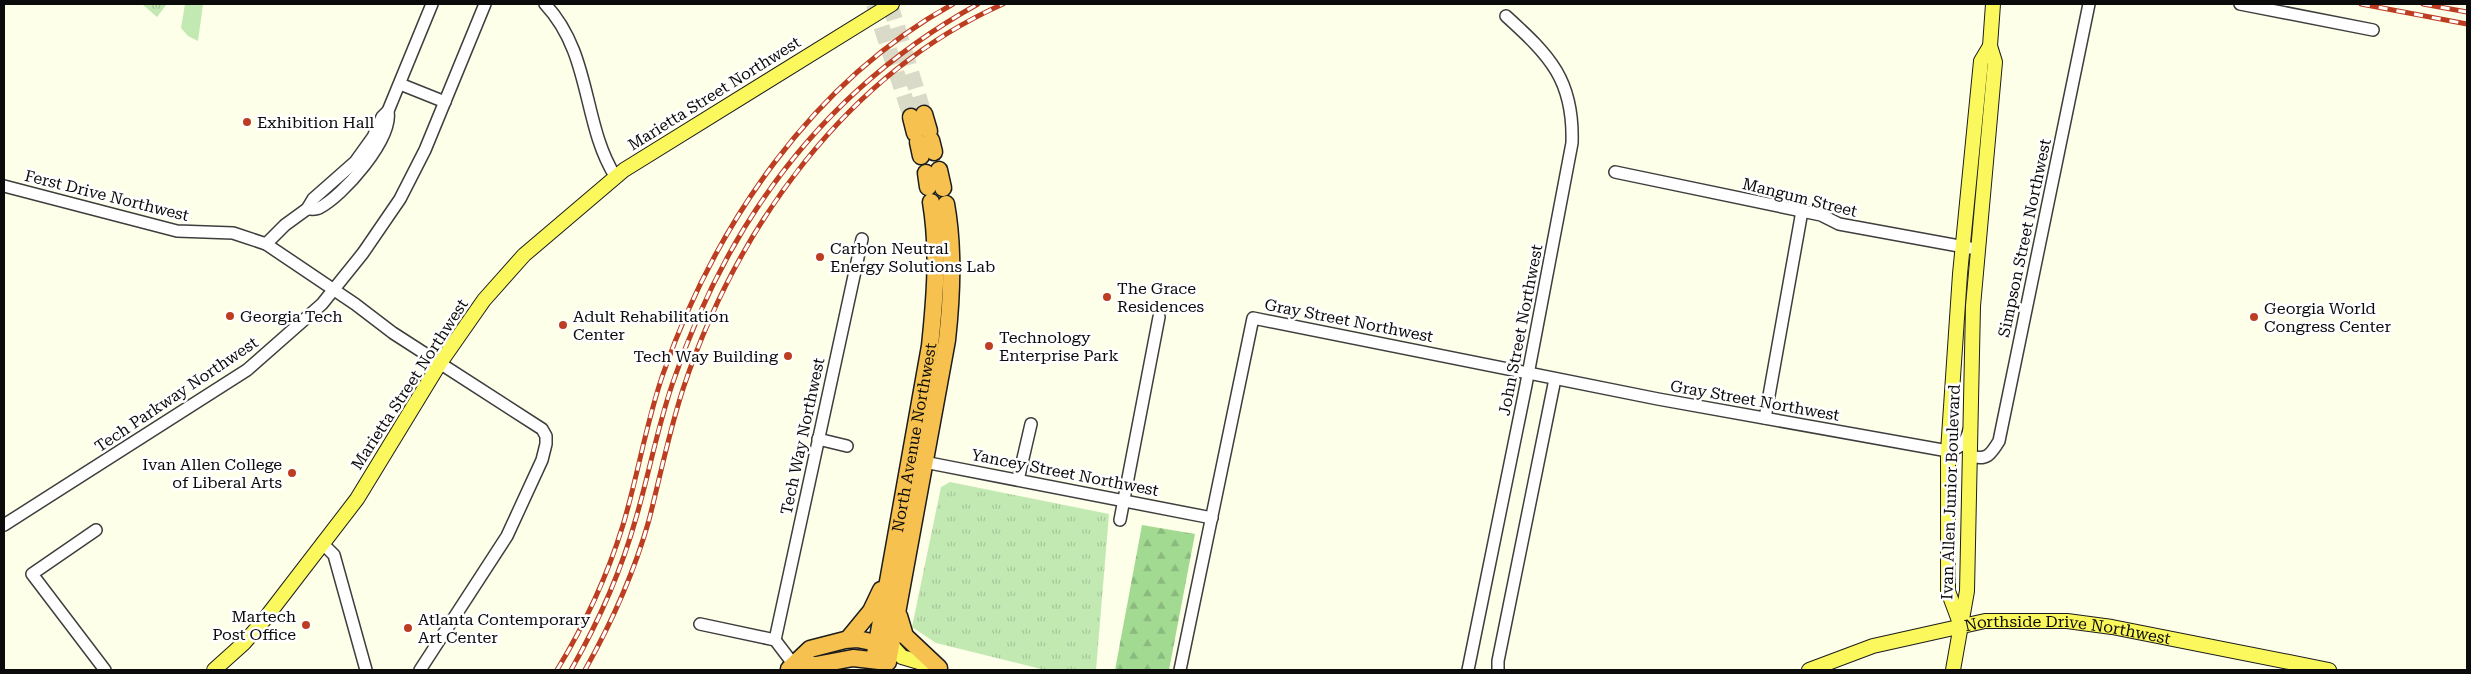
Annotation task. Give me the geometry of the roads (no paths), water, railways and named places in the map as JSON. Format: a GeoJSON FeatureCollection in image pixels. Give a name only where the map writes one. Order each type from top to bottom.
{"type":"FeatureCollection","features":[{"type":"Feature","properties":{"kind":"highway"},"geometry":{"type":"LineString","coordinates":[[917,115],[925,143]]}},
{"type":"Feature","properties":{"kind":"highway","name":"North Avenue Northwest"},"geometry":{"type":"LineString","coordinates":[[885,658],[891,570],[918,460],[950,313],[951,259],[936,187]]}},
{"type":"Feature","properties":{"kind":"highway","name":"North Avenue Northwest"},"geometry":{"type":"LineString","coordinates":[[885,658],[898,611],[918,460]]}},
{"type":"Feature","properties":{"kind":"highway"},"geometry":{"type":"LineString","coordinates":[[790,667],[810,649],[848,640],[871,611],[891,570]]}},
{"type":"Feature","properties":{"kind":"highway"},"geometry":{"type":"LineString","coordinates":[[898,611],[905,636],[942,669]]}},
{"type":"Feature","properties":{"kind":"highway"},"geometry":{"type":"LineString","coordinates":[[848,640],[885,658]]}},
{"type":"Feature","properties":{"kind":"highway"},"geometry":{"type":"LineString","coordinates":[[790,667],[816,665],[853,658],[885,658]]}},
{"type":"Feature","properties":{"kind":"main road","name":"Marietta Street Northwest"},"geometry":{"type":"LineString","coordinates":[[214,670],[244,643],[264,620],[357,500],[440,363],[484,300],[509,271],[615,176],[892,4]]}},
{"type":"Feature","properties":{"kind":"main road","name":"Ivan Allen Junior Boulevard"},"geometry":{"type":"LineString","coordinates":[[1962,626],[1967,591],[1972,326],[1977,249],[1995,62],[1990,46],[1992,4]]}},
{"type":"Feature","properties":{"kind":"main road","name":"Ivan Allen Junior Boulevard"},"geometry":{"type":"LineString","coordinates":[[1962,626],[1948,591],[1948,451],[1951,381],[1980,61],[1990,46]]}},
{"type":"Feature","properties":{"kind":"main road","name":"Northside Drive Northwest"},"geometry":{"type":"LineString","coordinates":[[1809,670],[1872,646],[1985,621],[2058,621],[2112,626],[2325,670]]}},
{"type":"Feature","properties":{"kind":"main road"},"geometry":{"type":"LineString","coordinates":[[1953,670],[1962,626]]}},
{"type":"Feature","properties":{"kind":"main road"},"geometry":{"type":"LineString","coordinates":[[885,658],[942,669]]}},
{"type":"Feature","properties":{"kind":"street"},"geometry":{"type":"LineString","coordinates":[[266,244],[285,225],[307,209],[313,199],[355,162],[373,137],[382,117],[388,111],[400,84],[432,4]]}},
{"type":"Feature","properties":{"kind":"street","name":"Tech Parkway Northwest"},"geometry":{"type":"LineString","coordinates":[[4,525],[247,370],[307,319],[335,291],[400,199],[425,150],[485,4]]}},
{"type":"Feature","properties":{"kind":"street"},"geometry":{"type":"LineString","coordinates":[[546,4],[567,33],[576,54],[606,158],[615,176]]}},
{"type":"Feature","properties":{"kind":"street","name":"Simpson Street Northwest"},"geometry":{"type":"LineString","coordinates":[[1971,456],[1982,459],[1990,456],[2000,441],[2089,4]]}},
{"type":"Feature","properties":{"kind":"street"},"geometry":{"type":"LineString","coordinates":[[2240,4],[2373,30]]}},
{"type":"Feature","properties":{"kind":"street","name":"John Street Northwest"},"geometry":{"type":"LineString","coordinates":[[1468,670],[1572,143],[1573,119],[1569,98],[1550,62],[1540,48],[1506,16]]}},
{"type":"Feature","properties":{"kind":"street"},"geometry":{"type":"LineString","coordinates":[[400,84],[445,102]]}},
{"type":"Feature","properties":{"kind":"street","name":"Mangum Street"},"geometry":{"type":"LineString","coordinates":[[1615,172],[1821,215],[1839,224],[1977,249]]}},
{"type":"Feature","properties":{"kind":"street","name":"Ferst Drive Northwest"},"geometry":{"type":"LineString","coordinates":[[4,186],[176,231],[233,233],[266,244],[393,333],[542,429],[546,436],[546,444],[542,460],[507,536],[420,670]]}},
{"type":"Feature","properties":{"kind":"street"},"geometry":{"type":"LineString","coordinates":[[1765,418],[1802,211]]}},
{"type":"Feature","properties":{"kind":"street","name":"Tech Way Northwest"},"geometry":{"type":"LineString","coordinates":[[774,640],[862,239]]}},
{"type":"Feature","properties":{"kind":"street"},"geometry":{"type":"LineString","coordinates":[[1120,520],[1122,499],[1159,316]]}},
{"type":"Feature","properties":{"kind":"street","name":"Gray Street Northwest"},"geometry":{"type":"LineString","coordinates":[[1212,518],[1253,318],[1555,379],[1948,451]]}},
{"type":"Feature","properties":{"kind":"street"},"geometry":{"type":"LineString","coordinates":[[1498,670],[1498,661],[1526,516],[1555,379]]}},
{"type":"Feature","properties":{"kind":"street"},"geometry":{"type":"LineString","coordinates":[[1948,451],[1958,448],[1966,441],[1971,418]]}},
{"type":"Feature","properties":{"kind":"street"},"geometry":{"type":"LineString","coordinates":[[1018,480],[1031,424]]}},
{"type":"Feature","properties":{"kind":"street"},"geometry":{"type":"LineString","coordinates":[[818,439],[847,446]]}},
{"type":"Feature","properties":{"kind":"street","name":"Yancey Street Northwest"},"geometry":{"type":"LineString","coordinates":[[918,460],[1212,518]]}},
{"type":"Feature","properties":{"kind":"street"},"geometry":{"type":"LineString","coordinates":[[1180,670],[1212,518]]}},
{"type":"Feature","properties":{"kind":"street"},"geometry":{"type":"LineString","coordinates":[[96,530],[32,574],[105,670]]}},
{"type":"Feature","properties":{"kind":"street"},"geometry":{"type":"LineString","coordinates":[[322,543],[334,555],[366,670]]}},
{"type":"Feature","properties":{"kind":"street"},"geometry":{"type":"LineString","coordinates":[[700,624],[774,640],[790,667]]}},
{"type":"Feature","properties":{"kind":"tunnel"},"geometry":{"type":"LineString","coordinates":[[874,4],[911,117]]}},
{"type":"Feature","properties":{"kind":"tunnel"},"geometry":{"type":"LineString","coordinates":[[890,4],[924,114]]}},
{"type":"Feature","properties":{"kind":"railway"},"geometry":{"type":"LineString","coordinates":[[557,670],[586,618],[610,563],[623,525],[663,374],[710,264],[740,212],[775,162],[813,116],[856,74],[902,36],[953,4]]}},
{"type":"Feature","properties":{"kind":"railway"},"geometry":{"type":"LineString","coordinates":[[571,670],[600,615],[623,558],[641,501],[657,435],[672,385],[695,325],[722,268],[753,215],[788,165],[828,119],[873,76],[923,38],[978,4]]}},
{"type":"Feature","properties":{"kind":"railway"},"geometry":{"type":"LineString","coordinates":[[585,670],[613,615],[636,559],[649,520],[678,405],[706,329],[733,271],[766,215],[804,163],[847,114],[894,71],[946,34],[1003,4]]}},
{"type":"Feature","properties":{"kind":"railway"},"geometry":{"type":"LineString","coordinates":[[2361,4],[2467,24]]}},
{"type":"Feature","properties":{"kind":"railway"},"geometry":{"type":"LineString","coordinates":[[2423,4],[2467,12]]}},
{"type":"Feature","properties":{"kind":"place","name":"Exhibition Hall"},"geometry":{"type":"Point","coordinates":[247,122]}},
{"type":"Feature","properties":{"kind":"place","name":"Carbon Neutral Energy Solutions Lab"},"geometry":{"type":"Point","coordinates":[820,257]}},
{"type":"Feature","properties":{"kind":"place","name":"The Grace Residences"},"geometry":{"type":"Point","coordinates":[1107,297]}},
{"type":"Feature","properties":{"kind":"place","name":"Georgia Tech"},"geometry":{"type":"Point","coordinates":[230,316]}},
{"type":"Feature","properties":{"kind":"place","name":"Georgia World Congress Center"},"geometry":{"type":"Point","coordinates":[2254,317]}},
{"type":"Feature","properties":{"kind":"place","name":"Adult Rehabilitation Center"},"geometry":{"type":"Point","coordinates":[563,325]}},
{"type":"Feature","properties":{"kind":"place","name":"Technology Enterprise Park"},"geometry":{"type":"Point","coordinates":[989,346]}},
{"type":"Feature","properties":{"kind":"place","name":"Tech Way Building"},"geometry":{"type":"Point","coordinates":[788,356]}},
{"type":"Feature","properties":{"kind":"place","name":"Ivan Allen College of Liberal Arts"},"geometry":{"type":"Point","coordinates":[292,473]}},
{"type":"Feature","properties":{"kind":"place","name":"Martech Post Office"},"geometry":{"type":"Point","coordinates":[306,625]}},
{"type":"Feature","properties":{"kind":"place","name":"Atlanta Contemporary Art Center"},"geometry":{"type":"Point","coordinates":[408,628]}}]}
